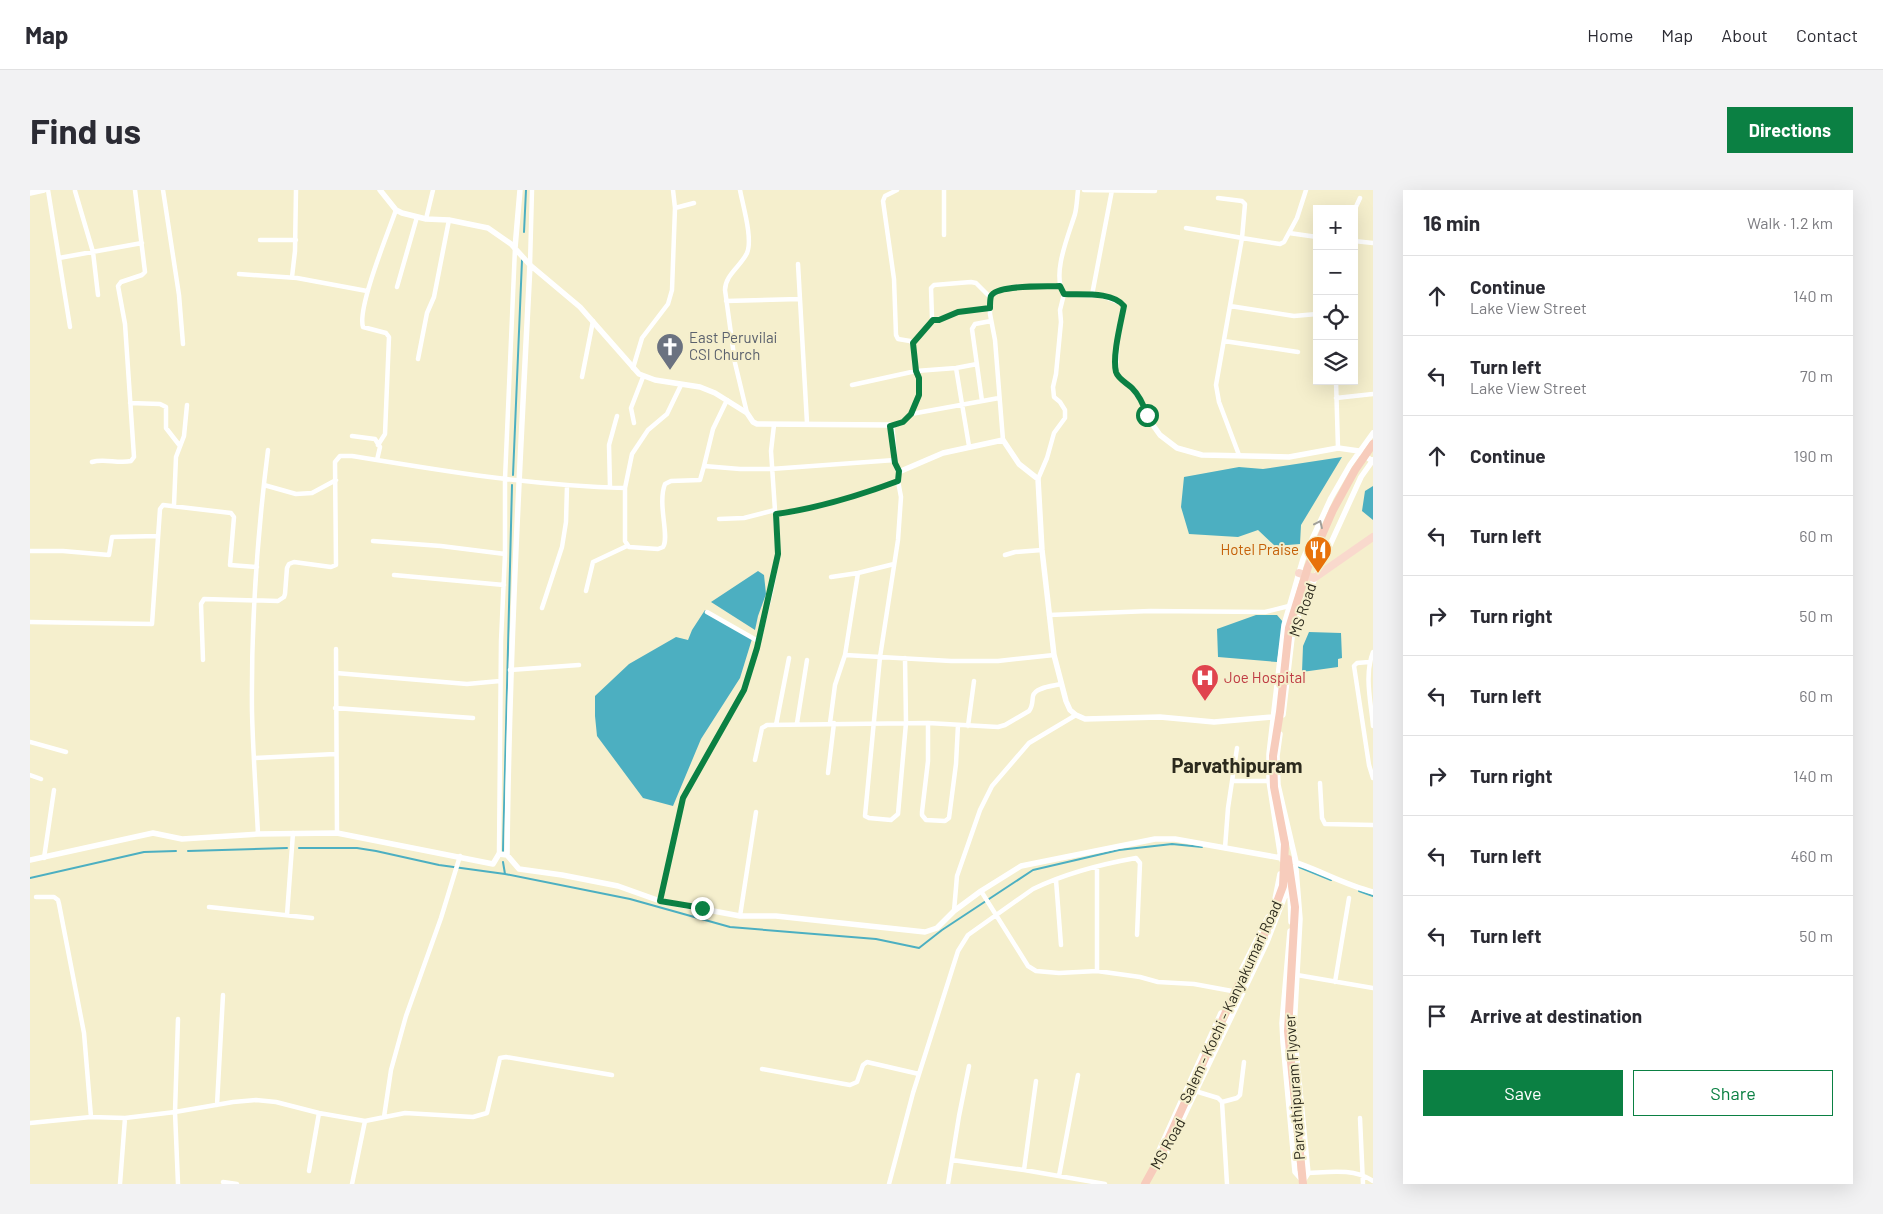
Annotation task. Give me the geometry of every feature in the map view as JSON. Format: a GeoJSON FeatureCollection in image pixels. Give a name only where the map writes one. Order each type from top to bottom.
{"type":"FeatureCollection","features":[{"type":"Feature","properties":{"kind":"highway","name":"Salem - Kochi - Kanyakumari Road"},"geometry":{"type":"LineString","coordinates":[[1145,1183],[1162,1153],[1267,929],[1280,896],[1283,886],[1285,844],[1274,787],[1273,756],[1289,628],[1308,567],[1333,510],[1354,470],[1373,444]]}},
{"type":"Feature","properties":{"kind":"highway","name":"Parvathipuram Flyover"},"geometry":{"type":"LineString","coordinates":[[1285,844],[1293,884],[1295,907],[1288,1031],[1303,1183]]}},
{"type":"Feature","properties":{"kind":"main road"},"geometry":{"type":"LineString","coordinates":[[1298,574],[1314,578],[1373,537]]}},
{"type":"Feature","properties":{"kind":"street"},"geometry":{"type":"LineString","coordinates":[[30,193],[44,190]]}},
{"type":"Feature","properties":{"kind":"street"},"geometry":{"type":"LineString","coordinates":[[48,190],[70,327]]}},
{"type":"Feature","properties":{"kind":"street"},"geometry":{"type":"LineString","coordinates":[[92,462],[100,460],[123,463],[133,460],[125,324],[118,286],[121,282],[144,274],[135,190]]}},
{"type":"Feature","properties":{"kind":"street"},"geometry":{"type":"LineString","coordinates":[[163,190],[179,295],[183,344]]}},
{"type":"Feature","properties":{"kind":"street"},"geometry":{"type":"LineString","coordinates":[[292,277],[296,240],[296,190]]}},
{"type":"Feature","properties":{"kind":"street"},"geometry":{"type":"LineString","coordinates":[[380,190],[396,210],[426,219],[449,220],[488,228],[506,240],[530,265],[580,307],[633,368],[643,376],[681,385],[700,387],[715,393],[747,413]]}},
{"type":"Feature","properties":{"kind":"street"},"geometry":{"type":"LineString","coordinates":[[426,219],[433,190]]}},
{"type":"Feature","properties":{"kind":"street"},"geometry":{"type":"LineString","coordinates":[[30,860],[153,833],[182,839],[258,834],[337,832],[494,864],[499,854],[500,681],[505,554],[505,479],[515,248],[520,190]]}},
{"type":"Feature","properties":{"kind":"street"},"geometry":{"type":"LineString","coordinates":[[532,190],[510,670],[507,855],[519,869],[618,886],[660,901],[740,916],[776,916],[924,932],[936,928],[982,891],[1021,866],[1155,839],[1175,839],[1281,858],[1296,862],[1354,887],[1373,892]]}},
{"type":"Feature","properties":{"kind":"street"},"geometry":{"type":"LineString","coordinates":[[633,368],[642,338],[668,304],[672,290],[674,190]]}},
{"type":"Feature","properties":{"kind":"street"},"geometry":{"type":"LineString","coordinates":[[740,190],[748,233],[748,247],[744,258],[726,282],[724,290],[735,364],[747,413],[753,422],[756,424],[774,425],[808,423],[890,426],[903,422],[911,414],[920,390],[913,343],[933,320],[931,288],[934,285],[971,282],[976,283],[990,297],[1003,440],[1019,464],[1038,478]]}},
{"type":"Feature","properties":{"kind":"street"},"geometry":{"type":"LineString","coordinates":[[897,190],[885,196],[883,201],[894,279],[896,335],[898,339],[913,343]]}},
{"type":"Feature","properties":{"kind":"street"},"geometry":{"type":"LineString","coordinates":[[944,190],[944,235]]}},
{"type":"Feature","properties":{"kind":"street"},"geometry":{"type":"LineString","coordinates":[[1064,294],[1060,286],[1061,263],[1074,214],[1078,190]]}},
{"type":"Feature","properties":{"kind":"street"},"geometry":{"type":"LineString","coordinates":[[1084,190],[1155,191]]}},
{"type":"Feature","properties":{"kind":"street"},"geometry":{"type":"LineString","coordinates":[[1092,295],[1112,190]]}},
{"type":"Feature","properties":{"kind":"street"},"geometry":{"type":"LineString","coordinates":[[1186,228],[1280,244],[1285,241],[1297,218],[1306,190]]}},
{"type":"Feature","properties":{"kind":"street"},"geometry":{"type":"LineString","coordinates":[[75,191],[93,252],[98,295]]}},
{"type":"Feature","properties":{"kind":"street"},"geometry":{"type":"LineString","coordinates":[[1218,198],[1242,201],[1245,204],[1242,238],[1216,385],[1217,393],[1239,455]]}},
{"type":"Feature","properties":{"kind":"street"},"geometry":{"type":"LineString","coordinates":[[1357,205],[1360,198]]}},
{"type":"Feature","properties":{"kind":"street"},"geometry":{"type":"LineString","coordinates":[[675,208],[694,203]]}},
{"type":"Feature","properties":{"kind":"street"},"geometry":{"type":"LineString","coordinates":[[378,445],[385,434],[390,337],[386,332],[363,327],[362,320],[367,291],[396,210]]}},
{"type":"Feature","properties":{"kind":"street"},"geometry":{"type":"LineString","coordinates":[[397,287],[417,217]]}},
{"type":"Feature","properties":{"kind":"street"},"geometry":{"type":"LineString","coordinates":[[418,359],[428,313],[434,297],[449,220]]}},
{"type":"Feature","properties":{"kind":"street"},"geometry":{"type":"LineString","coordinates":[[1289,233],[1313,236]]}},
{"type":"Feature","properties":{"kind":"street"},"geometry":{"type":"LineString","coordinates":[[260,240],[296,240]]}},
{"type":"Feature","properties":{"kind":"street"},"geometry":{"type":"LineString","coordinates":[[1358,241],[1372,242]]}},
{"type":"Feature","properties":{"kind":"street"},"geometry":{"type":"LineString","coordinates":[[59,258],[142,243]]}},
{"type":"Feature","properties":{"kind":"street"},"geometry":{"type":"LineString","coordinates":[[798,264],[808,423]]}},
{"type":"Feature","properties":{"kind":"street"},"geometry":{"type":"LineString","coordinates":[[239,274],[292,277],[367,291]]}},
{"type":"Feature","properties":{"kind":"street"},"geometry":{"type":"LineString","coordinates":[[990,297],[995,292],[1006,289],[1060,286]]}},
{"type":"Feature","properties":{"kind":"street"},"geometry":{"type":"LineString","coordinates":[[1064,294],[1102,296],[1123,304],[1118,332],[1116,372],[1133,389],[1144,406],[1150,421],[1160,435],[1177,448],[1202,455],[1239,455],[1270,458],[1289,457],[1338,448],[1359,451],[1373,460]]}},
{"type":"Feature","properties":{"kind":"street"},"geometry":{"type":"LineString","coordinates":[[1064,294],[1061,300],[1060,337],[1053,393],[1065,410],[1064,418],[1054,433],[1047,458],[1038,478],[1042,550],[1054,654],[1070,710],[1085,719],[1160,717],[1214,722],[1272,718]]}},
{"type":"Feature","properties":{"kind":"street"},"geometry":{"type":"LineString","coordinates":[[726,301],[800,299]]}},
{"type":"Feature","properties":{"kind":"street"},"geometry":{"type":"LineString","coordinates":[[1230,306],[1294,316],[1313,314]]}},
{"type":"Feature","properties":{"kind":"street"},"geometry":{"type":"LineString","coordinates":[[933,320],[939,320],[958,312],[990,308]]}},
{"type":"Feature","properties":{"kind":"street"},"geometry":{"type":"LineString","coordinates":[[582,377],[593,321]]}},
{"type":"Feature","properties":{"kind":"street"},"geometry":{"type":"LineString","coordinates":[[982,401],[972,329],[976,324],[991,321]]}},
{"type":"Feature","properties":{"kind":"street"},"geometry":{"type":"LineString","coordinates":[[1224,341],[1298,352]]}},
{"type":"Feature","properties":{"kind":"street"},"geometry":{"type":"LineString","coordinates":[[852,385],[916,371],[956,368],[977,364]]}},
{"type":"Feature","properties":{"kind":"street"},"geometry":{"type":"LineString","coordinates":[[956,368],[969,446]]}},
{"type":"Feature","properties":{"kind":"street"},"geometry":{"type":"LineString","coordinates":[[634,423],[632,408],[643,376]]}},
{"type":"Feature","properties":{"kind":"street"},"geometry":{"type":"LineString","coordinates":[[627,546],[625,541],[624,488],[632,454],[648,430],[667,414],[681,385]]}},
{"type":"Feature","properties":{"kind":"street"},"geometry":{"type":"LineString","coordinates":[[1336,385],[1338,448]]}},
{"type":"Feature","properties":{"kind":"street"},"geometry":{"type":"LineString","coordinates":[[1336,398],[1373,394]]}},
{"type":"Feature","properties":{"kind":"street"},"geometry":{"type":"LineString","coordinates":[[911,414],[999,398]]}},
{"type":"Feature","properties":{"kind":"street"},"geometry":{"type":"LineString","coordinates":[[586,591],[593,562],[627,546],[658,549],[663,547],[666,540],[661,501],[665,484],[672,481],[700,480],[713,430],[726,400]]}},
{"type":"Feature","properties":{"kind":"street"},"geometry":{"type":"LineString","coordinates":[[130,403],[166,406],[166,428],[180,446]]}},
{"type":"Feature","properties":{"kind":"street"},"geometry":{"type":"LineString","coordinates":[[174,505],[176,457],[184,436],[187,405]]}},
{"type":"Feature","properties":{"kind":"street"},"geometry":{"type":"LineString","coordinates":[[610,487],[609,446],[617,416]]}},
{"type":"Feature","properties":{"kind":"street"},"geometry":{"type":"LineString","coordinates":[[660,901],[683,798],[744,690],[758,642],[778,554],[771,469],[774,425]]}},
{"type":"Feature","properties":{"kind":"street"},"geometry":{"type":"LineString","coordinates":[[890,426],[895,460],[899,471],[898,481],[901,496],[898,540],[872,724],[865,816],[869,818],[892,820],[898,814],[906,723],[905,658]]}},
{"type":"Feature","properties":{"kind":"street"},"geometry":{"type":"LineString","coordinates":[[1145,1183],[1185,1091],[1270,912],[1279,886],[1281,858],[1269,780],[1269,754],[1284,625],[1303,559],[1331,498],[1359,451],[1373,433]]}},
{"type":"Feature","properties":{"kind":"street"},"geometry":{"type":"LineString","coordinates":[[352,436],[375,439],[380,447],[377,460]]}},
{"type":"Feature","properties":{"kind":"street"},"geometry":{"type":"LineString","coordinates":[[899,471],[904,471],[943,452],[1003,440]]}},
{"type":"Feature","properties":{"kind":"street"},"geometry":{"type":"LineString","coordinates":[[258,834],[252,713],[254,600],[268,450]]}},
{"type":"Feature","properties":{"kind":"street"},"geometry":{"type":"LineString","coordinates":[[203,660],[202,601],[207,598],[274,601],[284,597],[289,564],[294,562],[331,567],[336,565],[335,462],[340,456],[352,456],[519,481],[567,486],[624,488]]}},
{"type":"Feature","properties":{"kind":"street"},"geometry":{"type":"LineString","coordinates":[[704,466],[771,469],[895,460]]}},
{"type":"Feature","properties":{"kind":"street","name":"MS Road"},"geometry":{"type":"LineString","coordinates":[[1308,1173],[1294,1029],[1300,919],[1296,862],[1278,785],[1277,756],[1288,687],[1292,638],[1300,611],[1360,477],[1373,460]]}},
{"type":"Feature","properties":{"kind":"street"},"geometry":{"type":"LineString","coordinates":[[264,485],[296,494],[312,493],[336,480]]}},
{"type":"Feature","properties":{"kind":"street"},"geometry":{"type":"LineString","coordinates":[[719,519],[744,518],[775,512],[806,510],[837,502],[898,481]]}},
{"type":"Feature","properties":{"kind":"street"},"geometry":{"type":"LineString","coordinates":[[542,608],[562,547],[566,522],[567,486]]}},
{"type":"Feature","properties":{"kind":"street"},"geometry":{"type":"LineString","coordinates":[[30,622],[152,624],[160,509],[163,505],[233,514],[230,565],[256,567]]}},
{"type":"Feature","properties":{"kind":"street"},"geometry":{"type":"LineString","coordinates":[[30,551],[63,551],[109,555],[112,537],[158,536]]}},
{"type":"Feature","properties":{"kind":"street"},"geometry":{"type":"LineString","coordinates":[[373,541],[441,546],[505,554]]}},
{"type":"Feature","properties":{"kind":"street"},"geometry":{"type":"LineString","coordinates":[[1005,555],[1015,552],[1042,550]]}},
{"type":"Feature","properties":{"kind":"street"},"geometry":{"type":"LineString","coordinates":[[831,577],[858,573],[894,564]]}},
{"type":"Feature","properties":{"kind":"street"},"geometry":{"type":"LineString","coordinates":[[828,773],[837,679],[845,655],[858,573]]}},
{"type":"Feature","properties":{"kind":"street"},"geometry":{"type":"LineString","coordinates":[[394,575],[504,584]]}},
{"type":"Feature","properties":{"kind":"street"},"geometry":{"type":"LineString","coordinates":[[1049,615],[1150,612],[1265,612],[1289,606]]}},
{"type":"Feature","properties":{"kind":"street"},"geometry":{"type":"LineString","coordinates":[[707,612],[758,642]]}},
{"type":"Feature","properties":{"kind":"street"},"geometry":{"type":"LineString","coordinates":[[336,648],[337,832]]}},
{"type":"Feature","properties":{"kind":"street"},"geometry":{"type":"LineString","coordinates":[[1373,652],[1368,672],[1373,726]]}},
{"type":"Feature","properties":{"kind":"street"},"geometry":{"type":"LineString","coordinates":[[845,655],[998,661],[1054,654]]}},
{"type":"Feature","properties":{"kind":"street"},"geometry":{"type":"LineString","coordinates":[[776,725],[789,658]]}},
{"type":"Feature","properties":{"kind":"street"},"geometry":{"type":"LineString","coordinates":[[797,723],[807,660]]}},
{"type":"Feature","properties":{"kind":"street"},"geometry":{"type":"LineString","coordinates":[[1369,662],[1357,663],[1354,666],[1369,765],[1373,778]]}},
{"type":"Feature","properties":{"kind":"street"},"geometry":{"type":"LineString","coordinates":[[510,670],[579,665]]}},
{"type":"Feature","properties":{"kind":"street"},"geometry":{"type":"LineString","coordinates":[[336,673],[467,684],[500,681]]}},
{"type":"Feature","properties":{"kind":"street"},"geometry":{"type":"LineString","coordinates":[[968,726],[974,681]]}},
{"type":"Feature","properties":{"kind":"street"},"geometry":{"type":"LineString","coordinates":[[755,760],[762,728],[767,724],[928,723],[998,727],[1029,711],[1032,708],[1033,694],[1037,690],[1062,684]]}},
{"type":"Feature","properties":{"kind":"street"},"geometry":{"type":"LineString","coordinates":[[335,708],[473,718]]}},
{"type":"Feature","properties":{"kind":"street"},"geometry":{"type":"LineString","coordinates":[[954,912],[958,876],[980,810],[992,786],[1029,743],[1076,715]]}},
{"type":"Feature","properties":{"kind":"street"},"geometry":{"type":"LineString","coordinates":[[928,723],[928,761],[922,812],[922,816],[926,820],[945,821],[949,818],[956,764],[958,725]]}},
{"type":"Feature","properties":{"kind":"street"},"geometry":{"type":"LineString","coordinates":[[30,742],[66,752]]}},
{"type":"Feature","properties":{"kind":"street"},"geometry":{"type":"LineString","coordinates":[[1225,848],[1228,808],[1237,748]]}},
{"type":"Feature","properties":{"kind":"street"},"geometry":{"type":"LineString","coordinates":[[255,758],[336,754]]}},
{"type":"Feature","properties":{"kind":"street"},"geometry":{"type":"LineString","coordinates":[[30,775],[41,779]]}},
{"type":"Feature","properties":{"kind":"street"},"geometry":{"type":"LineString","coordinates":[[1233,781],[1269,780]]}},
{"type":"Feature","properties":{"kind":"street"},"geometry":{"type":"LineString","coordinates":[[1320,783],[1322,818],[1325,824],[1373,824]]}},
{"type":"Feature","properties":{"kind":"street"},"geometry":{"type":"LineString","coordinates":[[44,858],[54,790]]}},
{"type":"Feature","properties":{"kind":"street"},"geometry":{"type":"LineString","coordinates":[[740,916],[756,812]]}},
{"type":"Feature","properties":{"kind":"street"},"geometry":{"type":"LineString","coordinates":[[287,915],[292,833]]}},
{"type":"Feature","properties":{"kind":"street"},"geometry":{"type":"LineString","coordinates":[[499,854],[507,855]]}},
{"type":"Feature","properties":{"kind":"street"},"geometry":{"type":"LineString","coordinates":[[384,1117],[392,1070],[406,1016],[441,918],[460,856]]}},
{"type":"Feature","properties":{"kind":"street"},"geometry":{"type":"LineString","coordinates":[[889,1184],[919,1074],[962,943],[968,935],[1033,889],[1097,867],[1135,858],[1139,860],[1137,935]]}},
{"type":"Feature","properties":{"kind":"street","name":"MS Road"},"geometry":{"type":"LineString","coordinates":[[1281,858],[1289,886],[1291,920],[1282,1023],[1283,1042],[1295,1172],[1303,1183]]}},
{"type":"Feature","properties":{"kind":"street","name":"MS Road"},"geometry":{"type":"LineString","coordinates":[[1145,1183],[1164,1158],[1267,942],[1289,886],[1296,862]]}},
{"type":"Feature","properties":{"kind":"street"},"geometry":{"type":"LineString","coordinates":[[1097,867],[1097,971]]}},
{"type":"Feature","properties":{"kind":"street"},"geometry":{"type":"LineString","coordinates":[[1056,880],[1061,945]]}},
{"type":"Feature","properties":{"kind":"street"},"geometry":{"type":"LineString","coordinates":[[982,891],[1028,966],[1033,970],[1059,973],[1097,971],[1140,977],[1158,982],[1194,984],[1232,990]]}},
{"type":"Feature","properties":{"kind":"street"},"geometry":{"type":"LineString","coordinates":[[36,897],[54,897],[59,904],[84,1033],[91,1117]]}},
{"type":"Feature","properties":{"kind":"street"},"geometry":{"type":"LineString","coordinates":[[1335,982],[1349,898]]}},
{"type":"Feature","properties":{"kind":"street"},"geometry":{"type":"LineString","coordinates":[[209,907],[312,918]]}},
{"type":"Feature","properties":{"kind":"street"},"geometry":{"type":"LineString","coordinates":[[1297,975],[1373,988]]}},
{"type":"Feature","properties":{"kind":"street"},"geometry":{"type":"LineString","coordinates":[[217,1104],[223,995]]}},
{"type":"Feature","properties":{"kind":"street"},"geometry":{"type":"LineString","coordinates":[[178,1019],[175,1112],[178,1184]]}},
{"type":"Feature","properties":{"kind":"street"},"geometry":{"type":"LineString","coordinates":[[30,1123],[91,1117],[125,1118],[240,1101],[270,1101],[319,1113],[365,1121],[405,1113],[473,1117],[481,1116],[487,1112],[497,1062],[500,1058],[506,1057],[612,1075]]}},
{"type":"Feature","properties":{"kind":"street"},"geometry":{"type":"LineString","coordinates":[[762,1069],[850,1085],[856,1082],[863,1065],[867,1062],[919,1074]]}},
{"type":"Feature","properties":{"kind":"street"},"geometry":{"type":"LineString","coordinates":[[1222,1102],[1238,1098],[1240,1095],[1244,1062]]}},
{"type":"Feature","properties":{"kind":"street"},"geometry":{"type":"LineString","coordinates":[[948,1184],[969,1066]]}},
{"type":"Feature","properties":{"kind":"street"},"geometry":{"type":"LineString","coordinates":[[1059,1176],[1078,1075]]}},
{"type":"Feature","properties":{"kind":"street"},"geometry":{"type":"LineString","coordinates":[[1024,1170],[1036,1081]]}},
{"type":"Feature","properties":{"kind":"street"},"geometry":{"type":"LineString","coordinates":[[1195,1091],[1218,1098],[1222,1102],[1227,1184]]}},
{"type":"Feature","properties":{"kind":"street"},"geometry":{"type":"LineString","coordinates":[[309,1171],[319,1113]]}},
{"type":"Feature","properties":{"kind":"street"},"geometry":{"type":"LineString","coordinates":[[120,1184],[125,1118]]}},
{"type":"Feature","properties":{"kind":"street"},"geometry":{"type":"LineString","coordinates":[[1360,1118],[1364,1184]]}},
{"type":"Feature","properties":{"kind":"street"},"geometry":{"type":"LineString","coordinates":[[352,1184],[365,1121]]}},
{"type":"Feature","properties":{"kind":"street"},"geometry":{"type":"LineString","coordinates":[[952,1160],[1105,1184]]}},
{"type":"Feature","properties":{"kind":"street"},"geometry":{"type":"LineString","coordinates":[[1303,1183],[1308,1173],[1351,1172],[1364,1175],[1373,1180]]}},
{"type":"Feature","properties":{"kind":"street"},"geometry":{"type":"LineString","coordinates":[[223,1182],[238,1184]]}},
{"type":"Feature","properties":{"kind":"water"},"geometry":{"type":"Polygon","coordinates":[[[1342,457],[1301,525],[1300,544],[1275,546],[1258,530],[1238,537],[1189,534],[1181,507],[1184,477],[1239,467],[1263,469],[1342,457]]]}},
{"type":"Feature","properties":{"kind":"water"},"geometry":{"type":"Polygon","coordinates":[[[1373,486],[1373,520],[1362,511],[1365,491],[1373,486]]]}},
{"type":"Feature","properties":{"kind":"water"},"geometry":{"type":"Polygon","coordinates":[[[758,571],[764,575],[766,594],[755,630],[711,602],[758,571]]]}},
{"type":"Feature","properties":{"kind":"water"},"geometry":{"type":"Polygon","coordinates":[[[705,610],[752,639],[740,678],[701,739],[673,806],[643,798],[597,736],[595,696],[629,664],[676,637],[688,640],[705,610]]]}},
{"type":"Feature","properties":{"kind":"water"},"geometry":{"type":"Polygon","coordinates":[[[1256,615],[1277,615],[1283,622],[1277,662],[1218,657],[1217,629],[1256,615]]]}},
{"type":"Feature","properties":{"kind":"water"},"geometry":{"type":"Polygon","coordinates":[[[1309,632],[1341,633],[1342,658],[1338,659],[1338,667],[1302,672],[1303,646],[1309,632]]]}},
{"type":"Feature","properties":{"kind":"waterway"},"geometry":{"type":"LineString","coordinates":[[524,232],[526,190]]}},
{"type":"Feature","properties":{"kind":"waterway"},"geometry":{"type":"LineString","coordinates":[[513,475],[522,260]]}},
{"type":"Feature","properties":{"kind":"waterway"},"geometry":{"type":"LineString","coordinates":[[503,851],[512,485]]}},
{"type":"Feature","properties":{"kind":"waterway"},"geometry":{"type":"LineString","coordinates":[[299,848],[357,848],[439,865],[505,874],[630,899],[730,927],[876,939],[919,948],[942,930],[1033,870],[1119,850],[1172,844],[1202,847]]}},
{"type":"Feature","properties":{"kind":"waterway"},"geometry":{"type":"LineString","coordinates":[[188,851],[287,848]]}},
{"type":"Feature","properties":{"kind":"waterway"},"geometry":{"type":"LineString","coordinates":[[30,878],[144,852],[176,851]]}},
{"type":"Feature","properties":{"kind":"waterway"},"geometry":{"type":"LineString","coordinates":[[503,862],[505,874]]}},
{"type":"Feature","properties":{"kind":"waterway"},"geometry":{"type":"LineString","coordinates":[[1299,867],[1331,880]]}},
{"type":"Feature","properties":{"kind":"waterway"},"geometry":{"type":"LineString","coordinates":[[1359,891],[1373,896]]}},
{"type":"Feature","properties":{"kind":"place","name":"East Peruvilai CSI Church"},"geometry":{"type":"Point","coordinates":[670,371]}},
{"type":"Feature","properties":{"kind":"place","name":"Hotel Praise"},"geometry":{"type":"Point","coordinates":[1318,574]}},
{"type":"Feature","properties":{"kind":"place","name":"Joe Hospital"},"geometry":{"type":"Point","coordinates":[1205,702]}},
{"type":"Feature","properties":{"kind":"district","name":"Parvathipuram"},"geometry":{"type":"Point","coordinates":[1237,766]}},
{"type":"Feature","properties":{"kind":"route"},"geometry":{"type":"LineString","coordinates":[[702,908],[660,901],[683,798],[744,690],[757,648],[778,554],[776,514],[806,510],[837,502],[898,481],[899,471],[895,463],[892,428],[890,426],[903,422],[911,414],[919,395],[919,378],[916,371],[913,343],[933,320],[946,318],[958,312],[990,308],[990,297],[995,292],[1020,287],[1060,286],[1064,294],[1102,296],[1118,301],[1124,306],[1118,332],[1116,372],[1133,389],[1144,406],[1147,415]]}}]}
